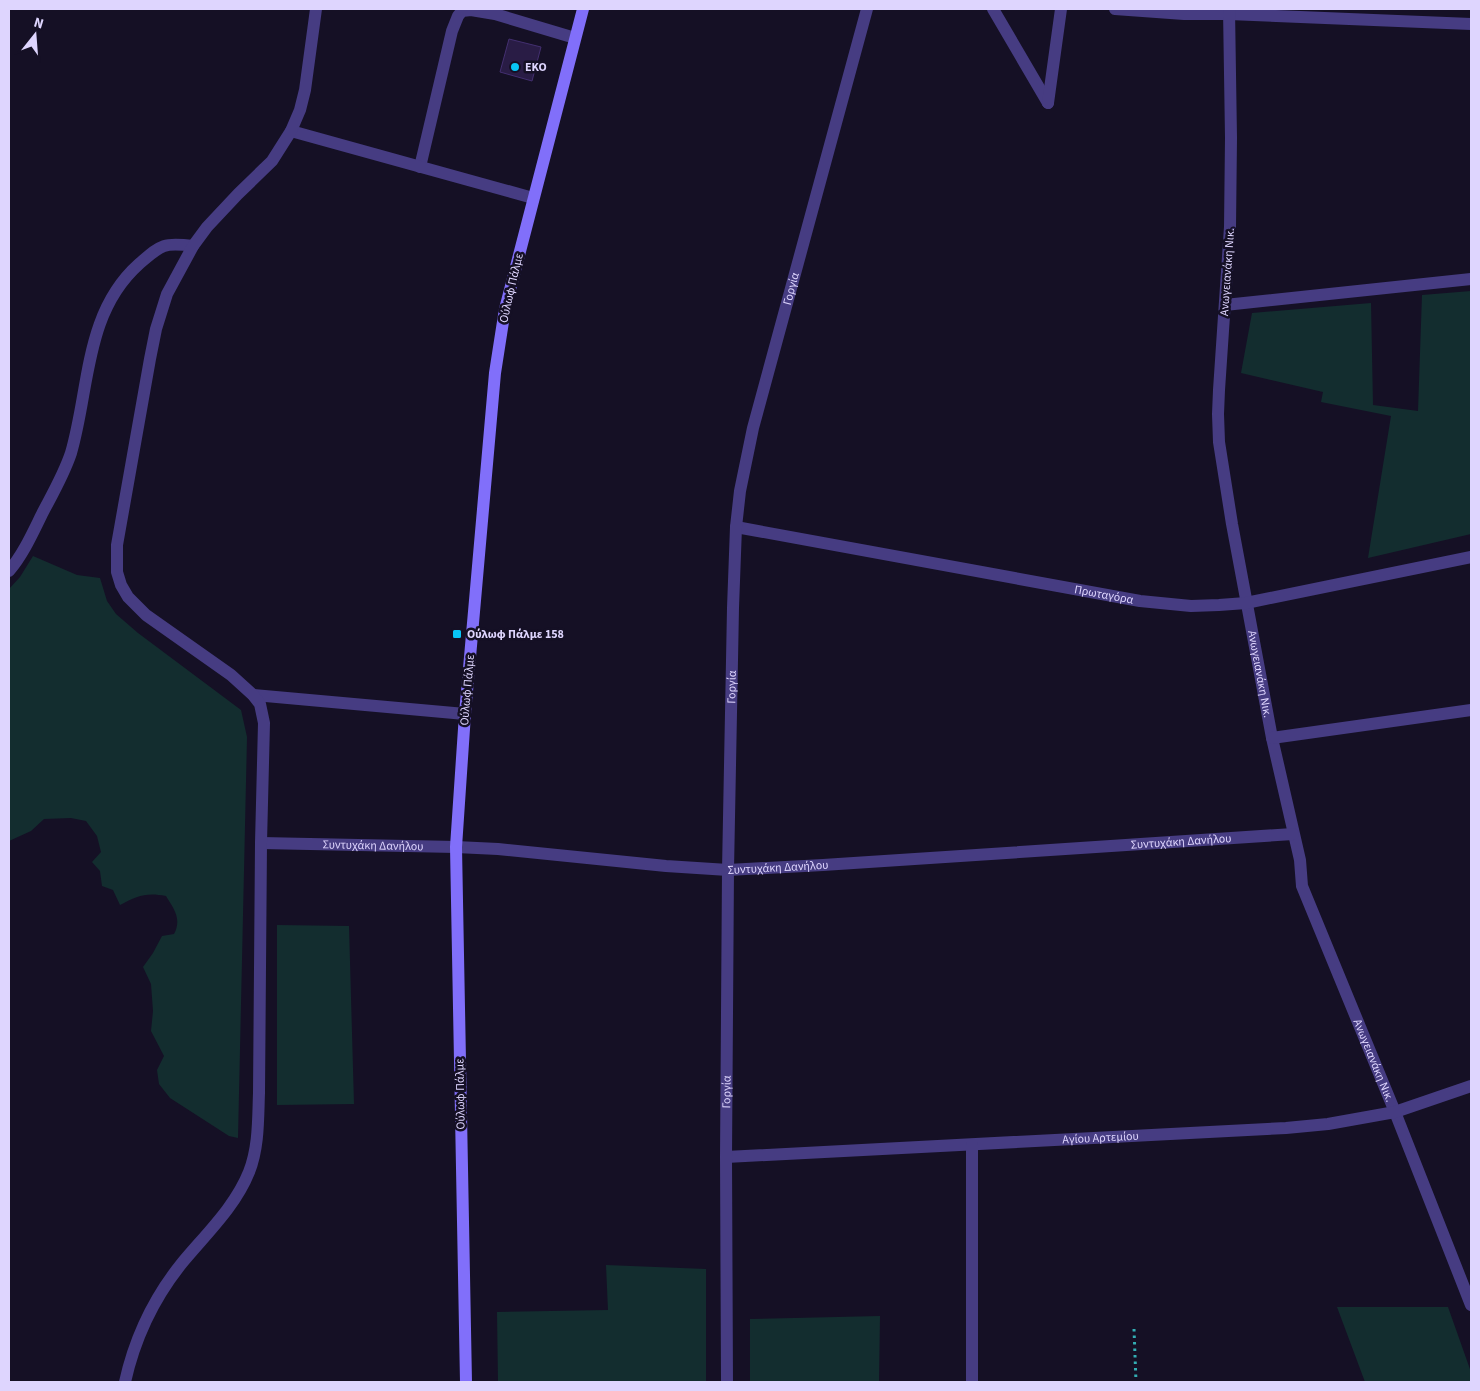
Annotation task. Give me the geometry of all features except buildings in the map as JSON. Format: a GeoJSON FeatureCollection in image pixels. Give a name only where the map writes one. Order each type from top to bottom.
{"type":"FeatureCollection","features":[{"type":"Feature","properties":{"kind":"street"},"geometry":{"type":"LineString","coordinates":[[125,1382],[142,1326],[155,1301],[181,1265],[235,1199],[244,1185],[254,1158],[259,1093],[264,722],[260,704],[231,675],[146,615],[134,604],[120,585],[117,572],[118,538],[156,329],[167,294],[193,246],[207,227],[272,162],[291,131],[300,110],[316,9]]}},
{"type":"Feature","properties":{"kind":"street","name":"Ούλωφ Πάλμε"},"geometry":{"type":"LineString","coordinates":[[466,1382],[456,847],[465,714],[495,372],[505,309],[583,9]]}},
{"type":"Feature","properties":{"kind":"street","name":"Γοργία"},"geometry":{"type":"LineString","coordinates":[[727,1382],[728,870],[732,608],[736,527],[740,491],[753,428],[867,9]]}},
{"type":"Feature","properties":{"kind":"street"},"geometry":{"type":"LineString","coordinates":[[993,9],[1048,103],[1061,9]]}},
{"type":"Feature","properties":{"kind":"street"},"geometry":{"type":"LineString","coordinates":[[1116,9],[1184,14],[1229,11],[1471,24]]}},
{"type":"Feature","properties":{"kind":"street"},"geometry":{"type":"LineString","coordinates":[[420,167],[452,31],[462,11],[471,10],[495,14],[575,38]]}},
{"type":"Feature","properties":{"kind":"street","name":"Ανωγειανάκη Νικ."},"geometry":{"type":"LineString","coordinates":[[1229,11],[1230,228],[1219,390],[1219,442],[1246,603],[1272,738],[1300,860],[1302,886],[1470,1298]]}},
{"type":"Feature","properties":{"kind":"street"},"geometry":{"type":"LineString","coordinates":[[291,131],[533,198]]}},
{"type":"Feature","properties":{"kind":"street"},"geometry":{"type":"LineString","coordinates":[[9,571],[22,553],[67,462],[82,405],[91,349],[109,302],[128,274],[158,248],[173,243],[193,246]]}},
{"type":"Feature","properties":{"kind":"street"},"geometry":{"type":"LineString","coordinates":[[1225,305],[1471,279]]}},
{"type":"Feature","properties":{"kind":"street","name":"Πρωταγόρα"},"geometry":{"type":"LineString","coordinates":[[736,527],[1140,600],[1191,606],[1246,603],[1471,557]]}},
{"type":"Feature","properties":{"kind":"street"},"geometry":{"type":"LineString","coordinates":[[253,695],[465,714]]}},
{"type":"Feature","properties":{"kind":"street"},"geometry":{"type":"LineString","coordinates":[[1272,738],[1471,710]]}},
{"type":"Feature","properties":{"kind":"street","name":"Συντυχάκη Δανήλου"},"geometry":{"type":"LineString","coordinates":[[261,843],[456,847],[508,850],[666,866],[728,870],[1293,834]]}},
{"type":"Feature","properties":{"kind":"street","name":"Αγίου Αρτεμίου"},"geometry":{"type":"LineString","coordinates":[[726,1156],[1286,1128],[1328,1124],[1395,1112],[1471,1086]]}},
{"type":"Feature","properties":{"kind":"street"},"geometry":{"type":"LineString","coordinates":[[972,1145],[972,1382]]}},
{"type":"Feature","properties":{"kind":"path"},"geometry":{"type":"LineString","coordinates":[[1134,1330],[1136,1382]]}},
{"type":"Feature","properties":{"kind":"green space"},"geometry":{"type":"Polygon","coordinates":[[[1471,291],[1471,534],[1368,558],[1391,416],[1321,402],[1323,392],[1241,373],[1252,313],[1371,303],[1373,405],[1418,411],[1422,295],[1471,291]]]}},
{"type":"Feature","properties":{"kind":"green space"},"geometry":{"type":"Polygon","coordinates":[[[33,556],[77,575],[100,578],[107,601],[116,614],[138,633],[241,710],[247,737],[238,1138],[229,1136],[170,1098],[159,1084],[157,1070],[164,1056],[151,1031],[153,1011],[151,984],[143,967],[162,936],[174,934],[176,929],[176,914],[166,896],[153,894],[142,896],[120,905],[113,890],[102,886],[100,871],[92,862],[101,852],[97,836],[86,821],[71,818],[44,819],[31,831],[9,841],[9,589],[20,577],[33,556]]]}},
{"type":"Feature","properties":{"kind":"green space"},"geometry":{"type":"Polygon","coordinates":[[[277,925],[349,926],[354,1104],[277,1105],[277,925]]]}},
{"type":"Feature","properties":{"kind":"green space"},"geometry":{"type":"Polygon","coordinates":[[[606,1265],[706,1269],[706,1382],[498,1382],[497,1312],[608,1310],[606,1265]]]}},
{"type":"Feature","properties":{"kind":"green space"},"geometry":{"type":"Polygon","coordinates":[[[1337,1307],[1448,1307],[1471,1372],[1471,1382],[1365,1382],[1337,1307]]]}},
{"type":"Feature","properties":{"kind":"green space"},"geometry":{"type":"Polygon","coordinates":[[[880,1316],[879,1382],[750,1382],[750,1319],[880,1316]]]}},
{"type":"Feature","properties":{"kind":"place","name":"EKO"},"geometry":{"type":"Point","coordinates":[515,67]}},
{"type":"Feature","properties":{"kind":"place","name":"Ούλωφ Πάλμε 158"},"geometry":{"type":"Point","coordinates":[457,634]}}]}
